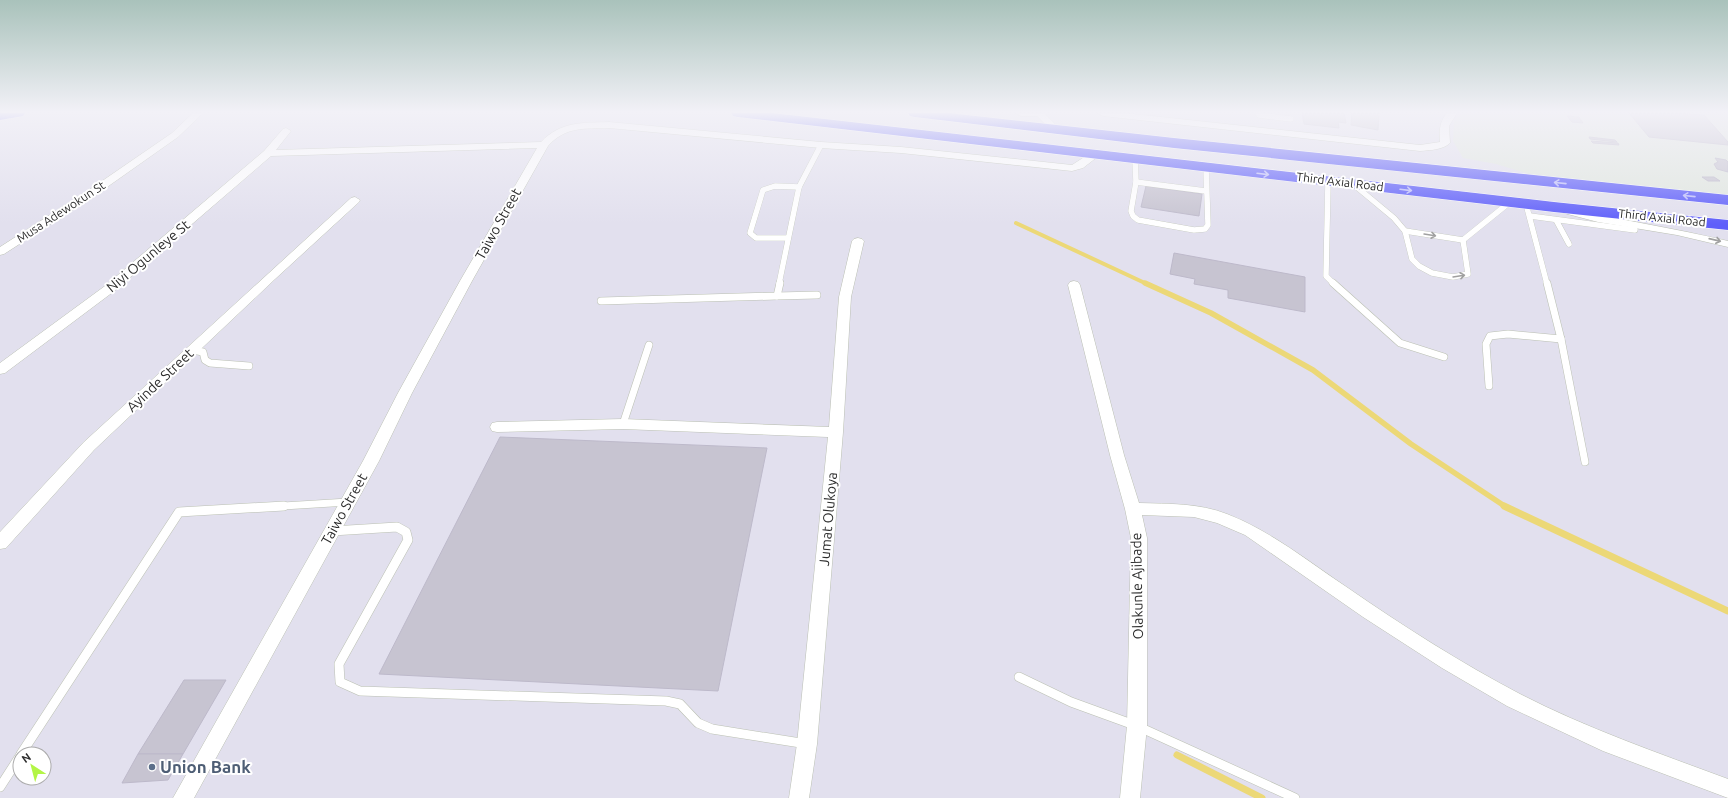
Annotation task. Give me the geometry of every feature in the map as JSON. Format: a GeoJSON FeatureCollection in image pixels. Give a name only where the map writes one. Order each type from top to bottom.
{"type":"FeatureCollection","features":[{"type":"Feature","properties":{"kind":"highway","name":"Third Axial Road"},"geometry":{"type":"LineString","coordinates":[[1064,150],[1353,184],[1522,207],[1555,213],[1728,225]]}},
{"type":"Feature","properties":{"kind":"highway","name":"Third Axial Road"},"geometry":{"type":"LineString","coordinates":[[1244,150],[1728,200]]}},
{"type":"Feature","properties":{"kind":"street","name":"Musa Adewokun St"},"geometry":{"type":"LineString","coordinates":[[0,252],[96,190],[153,150]]}},
{"type":"Feature","properties":{"kind":"street","name":"Niyi Ogunleye St"},"geometry":{"type":"LineString","coordinates":[[0,370],[109,289],[270,150]]}},
{"type":"Feature","properties":{"kind":"street"},"geometry":{"type":"LineString","coordinates":[[268,153],[363,150]]}},
{"type":"Feature","properties":{"kind":"street","name":"Taiwo Street"},"geometry":{"type":"LineString","coordinates":[[183,798],[371,461],[404,393],[541,150]]}},
{"type":"Feature","properties":{"kind":"street","name":"Taiwo Street"},"geometry":{"type":"LineString","coordinates":[[903,150],[1072,168],[1079,166],[1096,154]]}},
{"type":"Feature","properties":{"kind":"street","name":"Ayinde Street"},"geometry":{"type":"LineString","coordinates":[[0,543],[89,446],[355,200]]}},
{"type":"Feature","properties":{"kind":"street"},"geometry":{"type":"LineString","coordinates":[[1555,213],[1677,232],[1728,244]]}},
{"type":"Feature","properties":{"kind":"street","name":"Jumat Olukoya"},"geometry":{"type":"LineString","coordinates":[[799,798],[807,744],[836,432],[845,297],[858,241]]}},
{"type":"Feature","properties":{"kind":"street","name":"Olakunle Ajibade"},"geometry":{"type":"LineString","coordinates":[[1074,285],[1117,455],[1133,509],[1138,538],[1137,726],[1130,798]]}},
{"type":"Feature","properties":{"kind":"street"},"geometry":{"type":"LineString","coordinates":[[497,427],[623,424],[836,432]]}},
{"type":"Feature","properties":{"kind":"street"},"geometry":{"type":"LineString","coordinates":[[1133,509],[1194,512],[1221,518],[1251,531],[1369,612],[1448,662],[1514,700],[1610,744],[1728,789]]}},
{"type":"Feature","properties":{"kind":"lane"},"geometry":{"type":"LineString","coordinates":[[777,296],[798,187],[818,150]]}},
{"type":"Feature","properties":{"kind":"lane"},"geometry":{"type":"LineString","coordinates":[[1135,159],[1136,182],[1131,211],[1133,216],[1138,220],[1194,230],[1205,229],[1208,225],[1206,167]]}},
{"type":"Feature","properties":{"kind":"lane"},"geometry":{"type":"LineString","coordinates":[[1328,181],[1326,276],[1400,343],[1444,357]]}},
{"type":"Feature","properties":{"kind":"lane"},"geometry":{"type":"LineString","coordinates":[[1136,182],[1206,191]]}},
{"type":"Feature","properties":{"kind":"lane"},"geometry":{"type":"LineString","coordinates":[[1353,184],[1394,218],[1405,231],[1412,258],[1419,266],[1432,273],[1453,277],[1468,274],[1463,240]]}},
{"type":"Feature","properties":{"kind":"lane"},"geometry":{"type":"LineString","coordinates":[[788,238],[756,238],[750,233],[762,190],[766,187],[775,186],[798,187]]}},
{"type":"Feature","properties":{"kind":"lane"},"geometry":{"type":"LineString","coordinates":[[1405,231],[1463,240],[1522,207],[1561,339],[1585,462]]}},
{"type":"Feature","properties":{"kind":"lane"},"geometry":{"type":"LineString","coordinates":[[1555,213],[1636,230]]}},
{"type":"Feature","properties":{"kind":"lane"},"geometry":{"type":"LineString","coordinates":[[1555,213],[1569,244]]}},
{"type":"Feature","properties":{"kind":"lane"},"geometry":{"type":"LineString","coordinates":[[601,301],[817,295]]}},
{"type":"Feature","properties":{"kind":"lane"},"geometry":{"type":"LineString","coordinates":[[1489,386],[1486,344],[1490,336],[1508,334],[1561,339]]}},
{"type":"Feature","properties":{"kind":"lane"},"geometry":{"type":"LineString","coordinates":[[623,424],[649,345]]}},
{"type":"Feature","properties":{"kind":"lane"},"geometry":{"type":"LineString","coordinates":[[192,350],[203,352],[205,360],[210,363],[249,366]]}},
{"type":"Feature","properties":{"kind":"lane"},"geometry":{"type":"LineString","coordinates":[[27,746],[179,512],[348,502]]}},
{"type":"Feature","properties":{"kind":"lane"},"geometry":{"type":"LineString","coordinates":[[331,531],[397,527],[406,532],[408,540],[339,664],[340,682],[360,691],[666,701],[680,704],[698,723],[712,729],[807,744]]}},
{"type":"Feature","properties":{"kind":"lane"},"geometry":{"type":"LineString","coordinates":[[1019,677],[1071,702],[1137,726],[1295,798]]}},
{"type":"Feature","properties":{"kind":"lane"},"geometry":{"type":"LineString","coordinates":[[0,787],[12,769]]}},
{"type":"Feature","properties":{"kind":"shaded area"},"geometry":{"type":"Polygon","coordinates":[[[1458,150],[1728,150],[1728,198],[1546,179],[1496,164],[1463,158],[1458,150]]]}},
{"type":"Feature","properties":{"kind":"building"},"geometry":{"type":"Polygon","coordinates":[[[1715,158],[1726,160],[1728,162],[1728,172],[1717,169],[1714,164],[1718,162],[1715,158]]]}},
{"type":"Feature","properties":{"kind":"building"},"geometry":{"type":"Polygon","coordinates":[[[1702,177],[1714,177],[1720,181],[1708,181],[1702,177]]]}},
{"type":"Feature","properties":{"kind":"building"},"geometry":{"type":"Polygon","coordinates":[[[1146,186],[1202,194],[1199,216],[1141,207],[1146,186]]]}},
{"type":"Feature","properties":{"kind":"building"},"geometry":{"type":"Polygon","coordinates":[[[1174,253],[1305,277],[1305,312],[1228,298],[1228,290],[1194,284],[1195,279],[1170,274],[1174,253]]]}},
{"type":"Feature","properties":{"kind":"building"},"geometry":{"type":"Polygon","coordinates":[[[500,437],[767,448],[718,691],[379,674],[500,437]]]}},
{"type":"Feature","properties":{"kind":"building"},"geometry":{"type":"Polygon","coordinates":[[[184,680],[226,680],[183,754],[138,754],[184,680]]]}},
{"type":"Feature","properties":{"kind":"building"},"geometry":{"type":"Polygon","coordinates":[[[138,754],[183,754],[168,780],[122,783],[138,754]]]}},
{"type":"Feature","properties":{"kind":"waterway"},"geometry":{"type":"LineString","coordinates":[[1016,223],[1147,284]]}},
{"type":"Feature","properties":{"kind":"waterway"},"geometry":{"type":"LineString","coordinates":[[1145,283],[1211,313],[1313,370],[1411,444],[1506,507]]}},
{"type":"Feature","properties":{"kind":"waterway"},"geometry":{"type":"LineString","coordinates":[[1506,507],[1728,611]]}},
{"type":"Feature","properties":{"kind":"waterway"},"geometry":{"type":"LineString","coordinates":[[1177,755],[1262,798]]}},
{"type":"Feature","properties":{"kind":"place","name":"Union Bank"},"geometry":{"type":"Point","coordinates":[152,767]}}]}
